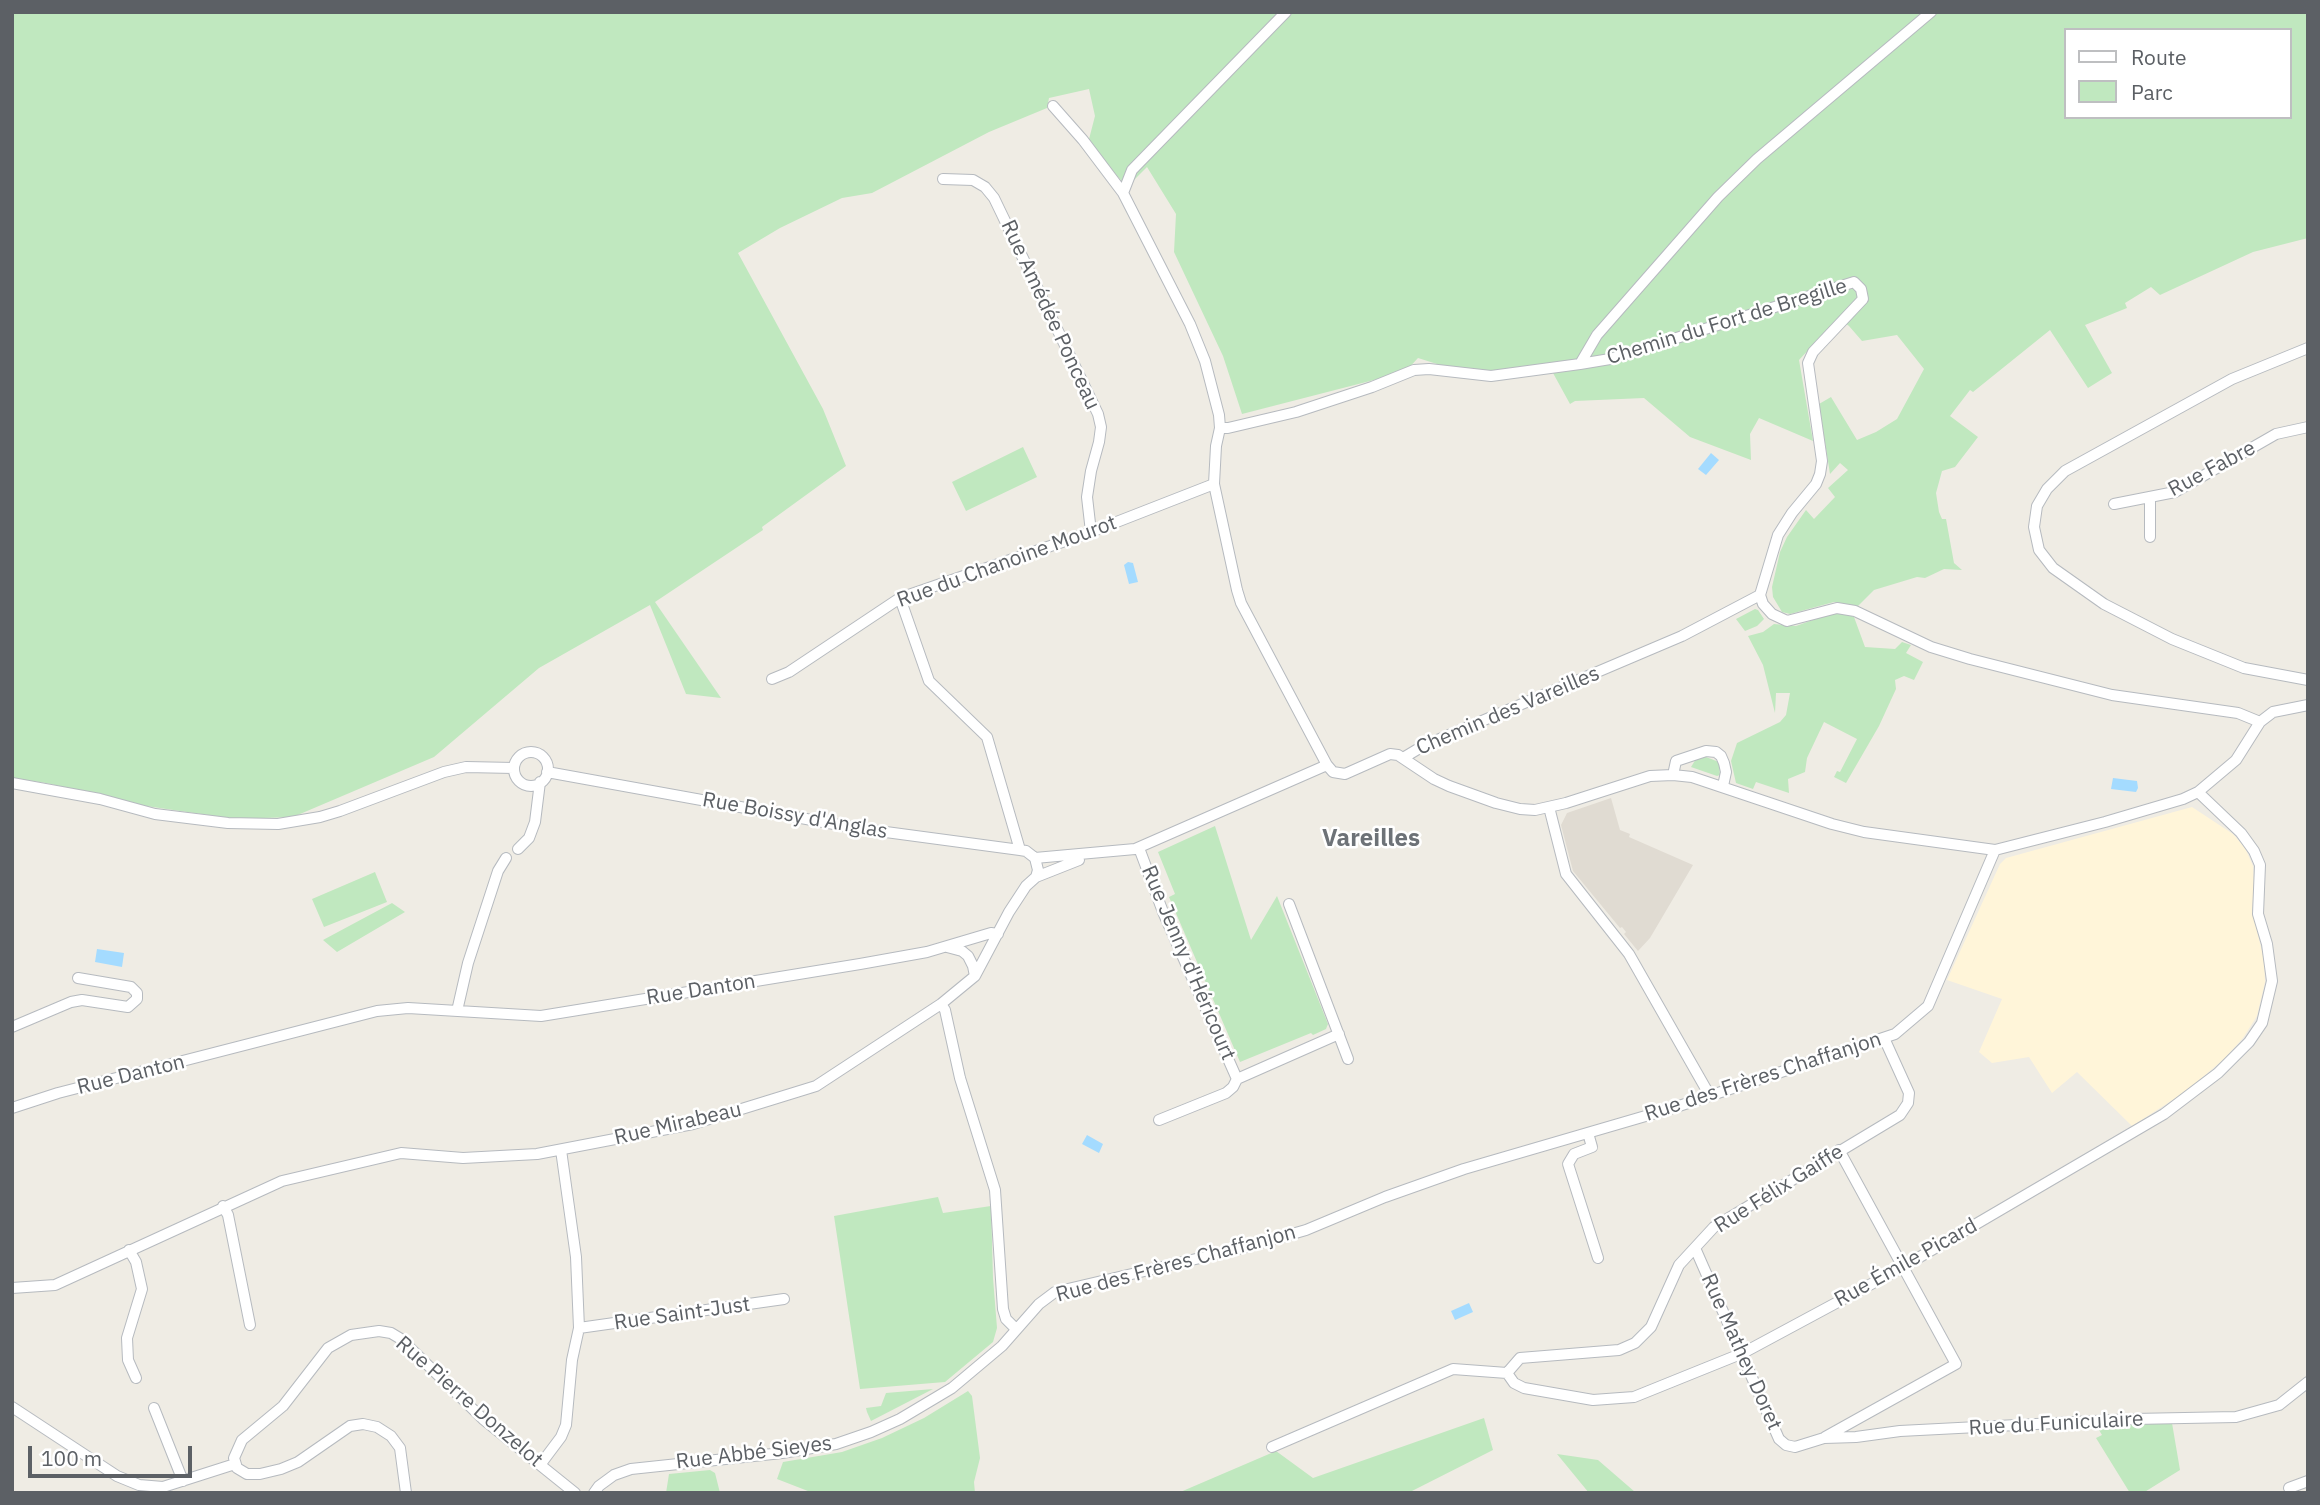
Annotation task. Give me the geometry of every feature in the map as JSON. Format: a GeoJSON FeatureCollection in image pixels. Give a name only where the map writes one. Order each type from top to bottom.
{"type":"FeatureCollection","features":[{"type":"Feature","properties":{"kind":"street"},"geometry":{"type":"LineString","coordinates":[[1123,194],[1132,170],[1286,12]]}},
{"type":"Feature","properties":{"kind":"street","name":"Chemin du Fort de Bregille"},"geometry":{"type":"LineString","coordinates":[[1580,364],[1597,335],[1718,197],[1757,159],[1931,12]]}},
{"type":"Feature","properties":{"kind":"street"},"geometry":{"type":"LineString","coordinates":[[1053,106],[1083,140],[1123,194],[1180,301],[1195,336],[1205,361],[1219,415],[1214,484],[1241,603],[1327,765]]}},
{"type":"Feature","properties":{"kind":"street","name":"Rue Amédée Ponceau"},"geometry":{"type":"LineString","coordinates":[[943,179],[973,180],[985,187],[994,198],[1098,414],[1101,427],[1087,497],[1091,532]]}},
{"type":"Feature","properties":{"kind":"street","name":"Chemin du Fort de Bregille"},"geometry":{"type":"LineString","coordinates":[[1580,364],[1610,359],[1846,283],[1854,282],[1861,289],[1863,299],[1859,305],[1810,358],[1808,369],[1822,461],[1820,474],[1816,484],[1778,535],[1760,595]]}},
{"type":"Feature","properties":{"kind":"street"},"geometry":{"type":"LineString","coordinates":[[2308,348],[2232,379],[2065,471],[2047,489],[2037,506],[2034,527],[2039,550],[2053,568],[2104,604],[2172,639],[2244,668],[2308,680]]}},
{"type":"Feature","properties":{"kind":"street"},"geometry":{"type":"LineString","coordinates":[[1220,428],[1296,412],[1414,370],[1429,369],[1491,376],[1580,364]]}},
{"type":"Feature","properties":{"kind":"street","name":"Rue Fabre"},"geometry":{"type":"LineString","coordinates":[[2114,504],[2175,492],[2276,434],[2308,427]]}},
{"type":"Feature","properties":{"kind":"street","name":"Rue du Chanoine Mourot"},"geometry":{"type":"LineString","coordinates":[[772,679],[789,672],[900,598],[1091,532],[1214,484]]}},
{"type":"Feature","properties":{"kind":"street"},"geometry":{"type":"LineString","coordinates":[[2150,498],[2150,537]]}},
{"type":"Feature","properties":{"kind":"street"},"geometry":{"type":"LineString","coordinates":[[1760,595],[1763,604],[1773,614],[1787,621],[1837,608],[1855,611],[1931,647],[1982,662],[2112,695],[2238,713],[2260,722]]}},
{"type":"Feature","properties":{"kind":"street","name":"Chemin des Vareilles"},"geometry":{"type":"LineString","coordinates":[[1037,861],[1139,848],[1327,765],[1339,775],[1390,754],[1403,758],[1423,746],[1682,636],[1760,595]]}},
{"type":"Feature","properties":{"kind":"street"},"geometry":{"type":"LineString","coordinates":[[900,598],[929,681],[987,737],[1020,850]]}},
{"type":"Feature","properties":{"kind":"street"},"geometry":{"type":"LineString","coordinates":[[1403,758],[1433,779],[1496,803],[1520,809],[1549,807],[1650,776],[1673,775],[1692,777],[1723,786],[1853,830],[1995,850],[2183,799],[2198,792],[2236,760],[2260,722],[2273,712],[2308,705]]}},
{"type":"Feature","properties":{"kind":"street"},"geometry":{"type":"LineString","coordinates":[[1673,775],[1676,761],[1706,751],[1716,752],[1724,763],[1723,786]]}},
{"type":"Feature","properties":{"kind":"street"},"geometry":{"type":"LineString","coordinates":[[535,752],[544,758],[547,772],[535,785],[524,784],[516,776],[514,768],[520,756],[535,752]]}},
{"type":"Feature","properties":{"kind":"street"},"geometry":{"type":"LineString","coordinates":[[12,783],[100,799],[155,814],[228,823],[278,824],[340,811],[444,772],[466,767],[514,768]]}},
{"type":"Feature","properties":{"kind":"street","name":"Rue Boissy d'Anglas"},"geometry":{"type":"LineString","coordinates":[[547,772],[856,828],[1026,851],[1037,861]]}},
{"type":"Feature","properties":{"kind":"street"},"geometry":{"type":"LineString","coordinates":[[518,849],[529,838],[535,822],[540,782]]}},
{"type":"Feature","properties":{"kind":"street","name":"Rue Émile Picard"},"geometry":{"type":"LineString","coordinates":[[1272,1447],[1453,1369],[1507,1373],[1514,1383],[1524,1388],[1593,1400],[1634,1397],[1743,1353],[1901,1268],[2164,1114],[2218,1073],[2249,1042],[2262,1023],[2272,981],[2267,944],[2258,914],[2260,865],[2249,841],[2198,792]]}},
{"type":"Feature","properties":{"kind":"street"},"geometry":{"type":"LineString","coordinates":[[1549,807],[1566,874],[1629,954],[1710,1096]]}},
{"type":"Feature","properties":{"kind":"street","name":"Rue Jenny d'Héricourt"},"geometry":{"type":"LineString","coordinates":[[1139,848],[1166,918],[1237,1079]]}},
{"type":"Feature","properties":{"kind":"street","name":"Rue des Frères Chaffanjon"},"geometry":{"type":"LineString","coordinates":[[952,1388],[1002,1346],[1039,1304],[1055,1292],[1247,1247],[1306,1230],[1385,1197],[1464,1169],[1710,1096],[1895,1034],[1928,1006],[1995,850]]}},
{"type":"Feature","properties":{"kind":"street","name":"Chemin des Vareilles"},"geometry":{"type":"LineString","coordinates":[[1036,877],[1068,863],[1100,854]]}},
{"type":"Feature","properties":{"kind":"street"},"geometry":{"type":"LineString","coordinates":[[457,1011],[468,963],[498,870],[506,858]]}},
{"type":"Feature","properties":{"kind":"street","name":"Rue Mirabeau"},"geometry":{"type":"LineString","coordinates":[[12,1288],[55,1286],[282,1181],[401,1153],[463,1158],[561,1150],[693,1124],[816,1087],[941,1004],[975,976],[1020,894],[1036,877],[1037,861]]}},
{"type":"Feature","properties":{"kind":"street"},"geometry":{"type":"LineString","coordinates":[[1289,904],[1348,1059]]}},
{"type":"Feature","properties":{"kind":"street","name":"Rue Danton"},"geometry":{"type":"LineString","coordinates":[[12,1108],[58,1093],[377,1011],[408,1008],[541,1016],[860,964],[944,947],[991,933],[998,934]]}},
{"type":"Feature","properties":{"kind":"street"},"geometry":{"type":"LineString","coordinates":[[944,947],[962,951],[973,966],[975,976]]}},
{"type":"Feature","properties":{"kind":"street"},"geometry":{"type":"LineString","coordinates":[[12,1027],[71,1002],[82,1000],[128,1007],[136,999],[137,993],[131,988],[78,978]]}},
{"type":"Feature","properties":{"kind":"street"},"geometry":{"type":"LineString","coordinates":[[941,1004],[946,1010],[960,1078],[995,1190],[1003,1309],[1006,1319],[1016,1329]]}},
{"type":"Feature","properties":{"kind":"street","name":"Rue Jenny d'Héricourt"},"geometry":{"type":"LineString","coordinates":[[1160,1120],[1226,1093],[1237,1079],[1339,1034]]}},
{"type":"Feature","properties":{"kind":"street","name":"Rue Félix Gaiffe"},"geometry":{"type":"LineString","coordinates":[[1507,1373],[1520,1358],[1619,1350],[1635,1343],[1651,1327],[1679,1265],[1714,1227],[1900,1115],[1908,1103],[1909,1093],[1884,1038]]}},
{"type":"Feature","properties":{"kind":"street"},"geometry":{"type":"LineString","coordinates":[[1588,1133],[1592,1147],[1574,1154],[1568,1164],[1598,1258]]}},
{"type":"Feature","properties":{"kind":"street"},"geometry":{"type":"LineString","coordinates":[[540,1465],[561,1437],[566,1425],[572,1360],[579,1328],[576,1257],[561,1150]]}},
{"type":"Feature","properties":{"kind":"street"},"geometry":{"type":"LineString","coordinates":[[1824,1438],[1955,1364],[1839,1150]]}},
{"type":"Feature","properties":{"kind":"street"},"geometry":{"type":"LineString","coordinates":[[223,1206],[228,1215],[250,1325]]}},
{"type":"Feature","properties":{"kind":"street","name":"Rue Mathey Doret"},"geometry":{"type":"LineString","coordinates":[[1695,1248],[1779,1438],[1786,1445],[1795,1447]]}},
{"type":"Feature","properties":{"kind":"street"},"geometry":{"type":"LineString","coordinates":[[129,1250],[136,1262],[142,1289],[127,1338],[128,1360],[136,1377]]}},
{"type":"Feature","properties":{"kind":"street","name":"Rue Saint-Just"},"geometry":{"type":"LineString","coordinates":[[579,1328],[784,1299]]}},
{"type":"Feature","properties":{"kind":"street","name":"Rue Pierre Donzelot"},"geometry":{"type":"LineString","coordinates":[[235,1464],[234,1458],[242,1440],[283,1406],[328,1348],[351,1335],[379,1331],[391,1333],[401,1339],[483,1419],[575,1493]]}},
{"type":"Feature","properties":{"kind":"street","name":"Rue du Funiculaire"},"geometry":{"type":"LineString","coordinates":[[1795,1447],[1824,1438],[2084,1421],[2236,1417],[2279,1405],[2308,1382]]}},
{"type":"Feature","properties":{"kind":"street","name":"Rue Abbé Sieyes"},"geometry":{"type":"LineString","coordinates":[[594,1493],[598,1486],[614,1475],[631,1469],[782,1453],[836,1444],[900,1419],[952,1388]]}},
{"type":"Feature","properties":{"kind":"street"},"geometry":{"type":"LineString","coordinates":[[12,1407],[117,1476],[148,1487],[163,1487],[235,1464],[239,1471],[254,1475],[281,1469],[298,1462],[350,1426],[363,1424],[377,1427],[391,1436],[400,1448],[406,1493]]}},
{"type":"Feature","properties":{"kind":"street"},"geometry":{"type":"LineString","coordinates":[[154,1408],[183,1481]]}},
{"type":"Feature","properties":{"kind":"street"},"geometry":{"type":"LineString","coordinates":[[2289,1488],[2308,1482]]}},
{"type":"Feature","properties":{"kind":"shaded area"},"geometry":{"type":"Polygon","coordinates":[[[1611,798],[1620,830],[1630,834],[1629,837],[1693,865],[1650,938],[1638,951],[1624,934],[1626,932],[1622,927],[1620,928],[1573,871],[1561,825],[1567,813],[1611,798]]]}},
{"type":"Feature","properties":{"kind":"shaded area"},"geometry":{"type":"Polygon","coordinates":[[[2192,807],[2233,834],[2245,848],[2253,866],[2252,910],[2264,960],[2265,982],[2257,1016],[2243,1038],[2224,1059],[2185,1092],[2132,1126],[2077,1072],[2052,1093],[2029,1057],[1992,1063],[1979,1052],[2002,999],[1947,980],[2000,864],[2006,858],[2192,807]]]}},
{"type":"Feature","properties":{"kind":"green space"},"geometry":{"type":"Polygon","coordinates":[[[12,12],[2308,12],[2308,238],[2253,252],[2160,295],[2151,287],[2125,303],[2127,308],[2085,325],[2112,373],[2088,388],[2050,330],[1973,392],[1970,390],[1950,416],[1978,437],[1955,467],[1942,471],[1936,493],[1939,512],[1942,519],[1946,519],[1954,563],[1962,570],[1944,569],[1925,578],[1917,577],[1874,590],[1858,606],[1834,602],[1790,614],[1782,612],[1773,597],[1772,587],[1780,552],[1787,537],[1806,510],[1814,519],[1835,497],[1828,488],[1848,470],[1840,463],[1830,474],[1819,404],[1831,397],[1857,440],[1897,419],[1924,369],[1897,335],[1862,341],[1838,318],[1799,360],[1813,441],[1759,418],[1750,434],[1751,460],[1690,437],[1644,398],[1575,401],[1570,404],[1553,373],[1574,366],[1504,373],[1456,370],[1418,358],[1405,372],[1242,414],[1223,356],[1174,252],[1176,214],[1147,167],[1127,187],[1088,143],[1095,116],[1089,89],[1049,98],[1047,108],[989,132],[872,193],[842,198],[780,228],[738,253],[823,409],[846,466],[762,527],[763,530],[655,602],[721,698],[686,694],[650,605],[539,668],[434,757],[293,817],[235,819],[146,806],[12,778],[12,12]]]}},
{"type":"Feature","properties":{"kind":"green space"},"geometry":{"type":"Polygon","coordinates":[[[1023,447],[1037,477],[966,511],[952,482],[1023,447]]]}},
{"type":"Feature","properties":{"kind":"green space"},"geometry":{"type":"Polygon","coordinates":[[[1755,609],[1764,619],[1757,626],[1745,631],[1736,619],[1755,609]]]}},
{"type":"Feature","properties":{"kind":"green space"},"geometry":{"type":"Polygon","coordinates":[[[1832,613],[1845,613],[1854,617],[1865,647],[1895,649],[1902,642],[1911,645],[1906,653],[1923,662],[1914,680],[1904,676],[1895,680],[1896,689],[1879,726],[1846,783],[1834,777],[1837,771],[1840,772],[1857,739],[1824,722],[1807,758],[1805,772],[1788,779],[1789,793],[1756,782],[1753,789],[1736,783],[1731,761],[1737,743],[1780,722],[1786,715],[1790,693],[1776,693],[1775,713],[1763,665],[1748,636],[1763,632],[1774,624],[1796,626],[1832,613]]]}},
{"type":"Feature","properties":{"kind":"green space"},"geometry":{"type":"Polygon","coordinates":[[[1706,757],[1719,762],[1720,775],[1691,767],[1696,759],[1706,757]]]}},
{"type":"Feature","properties":{"kind":"green space"},"geometry":{"type":"Polygon","coordinates":[[[1215,826],[1251,940],[1277,896],[1328,1024],[1326,1029],[1313,1035],[1311,1033],[1240,1062],[1169,897],[1175,894],[1158,852],[1215,826]]]}},
{"type":"Feature","properties":{"kind":"green space"},"geometry":{"type":"Polygon","coordinates":[[[375,872],[387,902],[324,927],[312,899],[375,872]]]}},
{"type":"Feature","properties":{"kind":"green space"},"geometry":{"type":"Polygon","coordinates":[[[392,903],[405,912],[337,952],[323,940],[392,903]]]}},
{"type":"Feature","properties":{"kind":"green space"},"geometry":{"type":"Polygon","coordinates":[[[938,1197],[943,1213],[991,1206],[997,1328],[993,1342],[945,1382],[860,1389],[834,1216],[938,1197]]]}},
{"type":"Feature","properties":{"kind":"green space"},"geometry":{"type":"Polygon","coordinates":[[[933,1389],[871,1421],[867,1412],[866,1408],[881,1406],[886,1393],[933,1389]]]}},
{"type":"Feature","properties":{"kind":"green space"},"geometry":{"type":"Polygon","coordinates":[[[968,1391],[972,1396],[980,1458],[974,1482],[975,1493],[813,1493],[777,1479],[783,1462],[842,1452],[882,1438],[924,1418],[968,1391]]]}},
{"type":"Feature","properties":{"kind":"green space"},"geometry":{"type":"Polygon","coordinates":[[[1484,1418],[1493,1450],[1408,1493],[1178,1493],[1276,1451],[1313,1478],[1484,1418]]]}},
{"type":"Feature","properties":{"kind":"green space"},"geometry":{"type":"Polygon","coordinates":[[[2172,1423],[2180,1470],[2143,1493],[2130,1493],[2096,1438],[2102,1435],[2099,1430],[2117,1424],[2172,1423]]]}},
{"type":"Feature","properties":{"kind":"green space"},"geometry":{"type":"Polygon","coordinates":[[[1557,1454],[1598,1460],[1635,1492],[1690,1493],[1589,1493],[1557,1454]]]}},
{"type":"Feature","properties":{"kind":"green space"},"geometry":{"type":"Polygon","coordinates":[[[710,1470],[715,1473],[720,1493],[666,1493],[669,1474],[710,1470]]]}},
{"type":"Feature","properties":{"kind":"water"},"geometry":{"type":"Polygon","coordinates":[[[1711,453],[1719,460],[1706,475],[1698,469],[1711,453]]]}},
{"type":"Feature","properties":{"kind":"water"},"geometry":{"type":"Polygon","coordinates":[[[1133,563],[1138,582],[1129,584],[1124,565],[1133,563]]]}},
{"type":"Feature","properties":{"kind":"water"},"geometry":{"type":"Polygon","coordinates":[[[2113,778],[2137,781],[2136,792],[2111,789],[2113,778]]]}},
{"type":"Feature","properties":{"kind":"water"},"geometry":{"type":"Polygon","coordinates":[[[97,949],[124,953],[122,967],[95,962],[97,949]]]}},
{"type":"Feature","properties":{"kind":"water"},"geometry":{"type":"Polygon","coordinates":[[[1087,1135],[1103,1144],[1099,1153],[1082,1144],[1087,1135]]]}},
{"type":"Feature","properties":{"kind":"water"},"geometry":{"type":"Polygon","coordinates":[[[1469,1303],[1473,1312],[1455,1320],[1451,1311],[1469,1303]]]}},
{"type":"Feature","properties":{"kind":"district","name":"Vareilles"},"geometry":{"type":"Point","coordinates":[1371,839]}}]}
